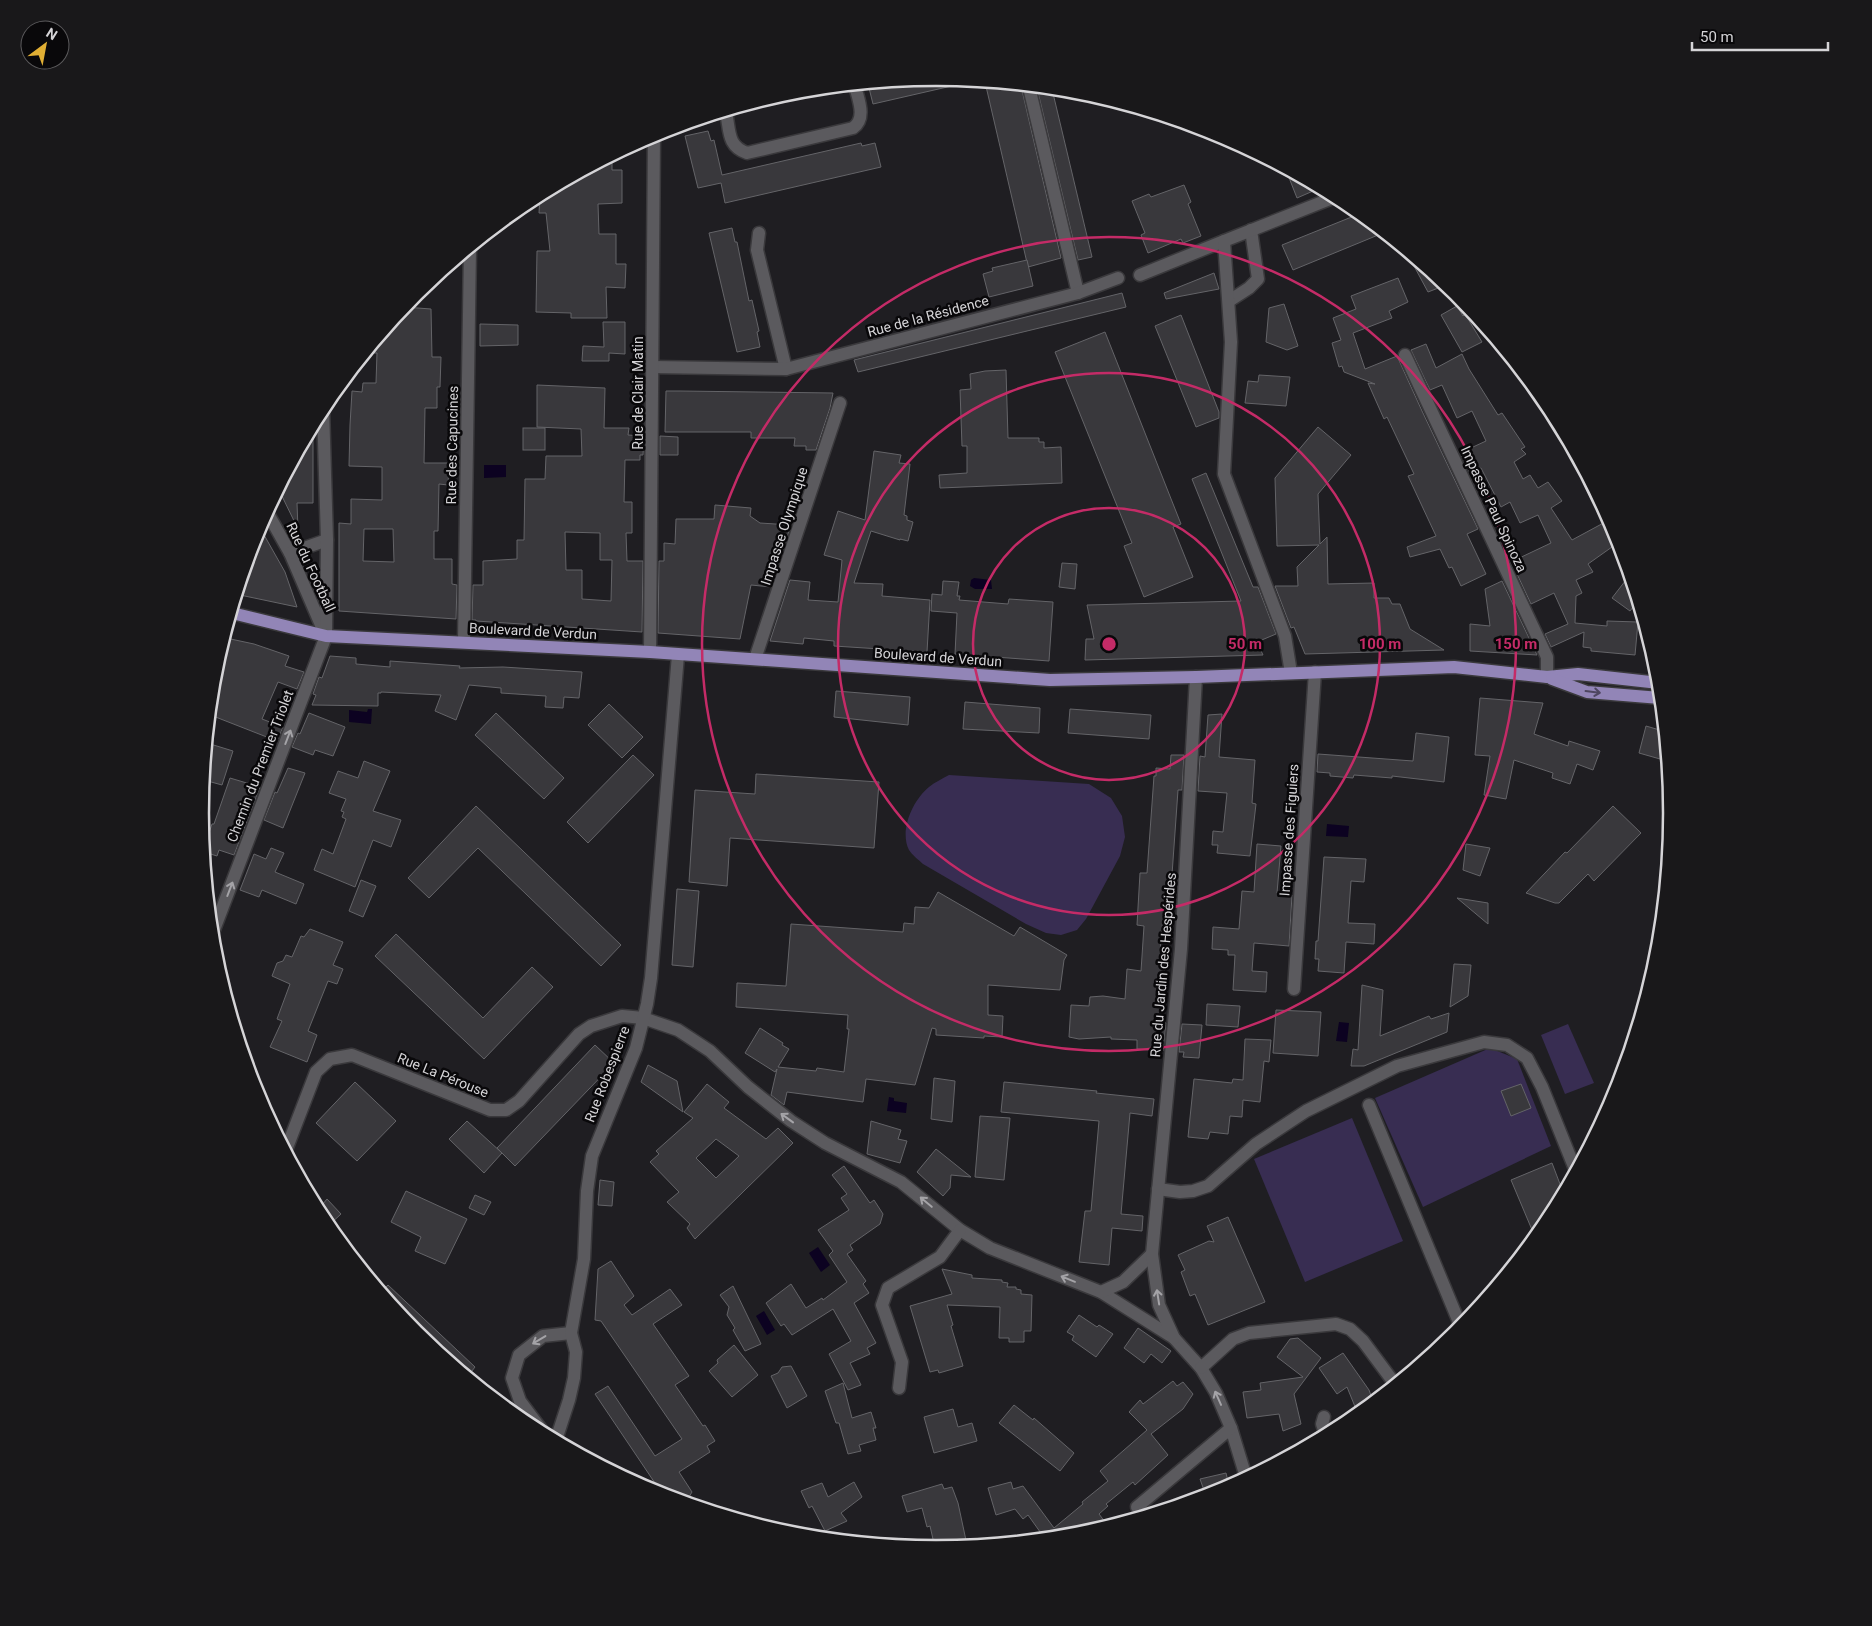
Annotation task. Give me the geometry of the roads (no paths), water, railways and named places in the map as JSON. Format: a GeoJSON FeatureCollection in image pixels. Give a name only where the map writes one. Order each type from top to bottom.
{"type":"FeatureCollection","features":[{"type":"Feature","properties":{"kind":"main road","name":"Boulevard de Verdun"},"geometry":{"type":"LineString","coordinates":[[237,614],[326,636],[755,658],[1050,680],[1196,677],[1454,667],[1547,677],[1578,674],[1651,682]]}},
{"type":"Feature","properties":{"kind":"main road","name":"Boulevard de Verdun"},"geometry":{"type":"LineString","coordinates":[[1547,677],[1588,692],[1654,697]]}},
{"type":"Feature","properties":{"kind":"street"},"geometry":{"type":"LineString","coordinates":[[727,117],[732,144],[738,150],[747,153],[853,128],[861,116],[856,91]]}},
{"type":"Feature","properties":{"kind":"street"},"geometry":{"type":"LineString","coordinates":[[1030,92],[1078,293]]}},
{"type":"Feature","properties":{"kind":"street","name":"Rue de Clair Matin"},"geometry":{"type":"LineString","coordinates":[[650,652],[654,144]]}},
{"type":"Feature","properties":{"kind":"street"},"geometry":{"type":"LineString","coordinates":[[1140,275],[1325,200]]}},
{"type":"Feature","properties":{"kind":"street"},"geometry":{"type":"LineString","coordinates":[[1228,301],[1249,288],[1258,279],[1251,230]]}},
{"type":"Feature","properties":{"kind":"street"},"geometry":{"type":"LineString","coordinates":[[759,233],[757,250],[786,369]]}},
{"type":"Feature","properties":{"kind":"street"},"geometry":{"type":"LineString","coordinates":[[1224,241],[1231,342],[1224,474],[1285,636],[1292,673]]}},
{"type":"Feature","properties":{"kind":"street","name":"Rue des Capucines"},"geometry":{"type":"LineString","coordinates":[[464,642],[470,256]]}},
{"type":"Feature","properties":{"kind":"street","name":"Rue de la Résidence"},"geometry":{"type":"LineString","coordinates":[[653,367],[786,369],[1078,293],[1118,278]]}},
{"type":"Feature","properties":{"kind":"street","name":"Impasse Paul Spinoza"},"geometry":{"type":"LineString","coordinates":[[1405,355],[1547,657],[1547,677]]}},
{"type":"Feature","properties":{"kind":"street","name":"Impasse Olympique"},"geometry":{"type":"LineString","coordinates":[[755,658],[840,403]]}},
{"type":"Feature","properties":{"kind":"street"},"geometry":{"type":"LineString","coordinates":[[323,423],[327,540],[326,636]]}},
{"type":"Feature","properties":{"kind":"street","name":"Rue du Football"},"geometry":{"type":"LineString","coordinates":[[272,520],[290,553],[326,636]]}},
{"type":"Feature","properties":{"kind":"street"},"geometry":{"type":"LineString","coordinates":[[290,553],[327,540]]}},
{"type":"Feature","properties":{"kind":"street","name":"Chemin du Premier Triolet"},"geometry":{"type":"LineString","coordinates":[[217,921],[326,636]]}},
{"type":"Feature","properties":{"kind":"street","name":"Rue Robespierre"},"geometry":{"type":"LineString","coordinates":[[557,1432],[569,1400],[574,1378],[576,1352],[571,1333],[584,1259],[587,1191],[592,1156],[632,1059],[651,978],[678,655]]}},
{"type":"Feature","properties":{"kind":"street","name":"Impasse des Figuiers"},"geometry":{"type":"LineString","coordinates":[[1294,989],[1315,672]]}},
{"type":"Feature","properties":{"kind":"street","name":"Rue du Jardin des Hespérides"},"geometry":{"type":"LineString","coordinates":[[1174,1338],[1159,1305],[1152,1254],[1181,949],[1196,677]]}},
{"type":"Feature","properties":{"kind":"street","name":"Rue La Pérouse"},"geometry":{"type":"LineString","coordinates":[[289,1143],[316,1072],[330,1059],[352,1055],[490,1110],[506,1110],[519,1101],[579,1034],[590,1026],[622,1016],[643,1018],[678,1030],[697,1041],[724,1062],[768,1104],[791,1121],[825,1142],[901,1182],[960,1230],[990,1248],[1101,1292],[1174,1338]]}},
{"type":"Feature","properties":{"kind":"street"},"geometry":{"type":"LineString","coordinates":[[1158,1189],[1180,1192],[1193,1191],[1208,1186],[1256,1144],[1306,1111],[1397,1066],[1484,1042],[1507,1045],[1527,1058],[1542,1087],[1572,1163]]}},
{"type":"Feature","properties":{"kind":"street"},"geometry":{"type":"LineString","coordinates":[[1369,1105],[1458,1319]]}},
{"type":"Feature","properties":{"kind":"street"},"geometry":{"type":"LineString","coordinates":[[898,1388],[902,1362],[882,1305],[888,1288],[940,1257],[960,1230]]}},
{"type":"Feature","properties":{"kind":"street"},"geometry":{"type":"LineString","coordinates":[[1101,1292],[1123,1282],[1152,1254]]}},
{"type":"Feature","properties":{"kind":"street"},"geometry":{"type":"LineString","coordinates":[[1201,1368],[1233,1339],[1249,1333],[1336,1324],[1350,1329],[1363,1341],[1391,1379]]}},
{"type":"Feature","properties":{"kind":"street"},"geometry":{"type":"LineString","coordinates":[[532,1417],[520,1401],[512,1378],[519,1355],[544,1336],[571,1333]]}},
{"type":"Feature","properties":{"kind":"street"},"geometry":{"type":"LineString","coordinates":[[1174,1338],[1201,1368],[1216,1392],[1231,1428],[1244,1471]]}},
{"type":"Feature","properties":{"kind":"street"},"geometry":{"type":"LineString","coordinates":[[1323,1427],[1324,1417]]}},
{"type":"Feature","properties":{"kind":"street"},"geometry":{"type":"LineString","coordinates":[[1137,1508],[1231,1428]]}}]}
